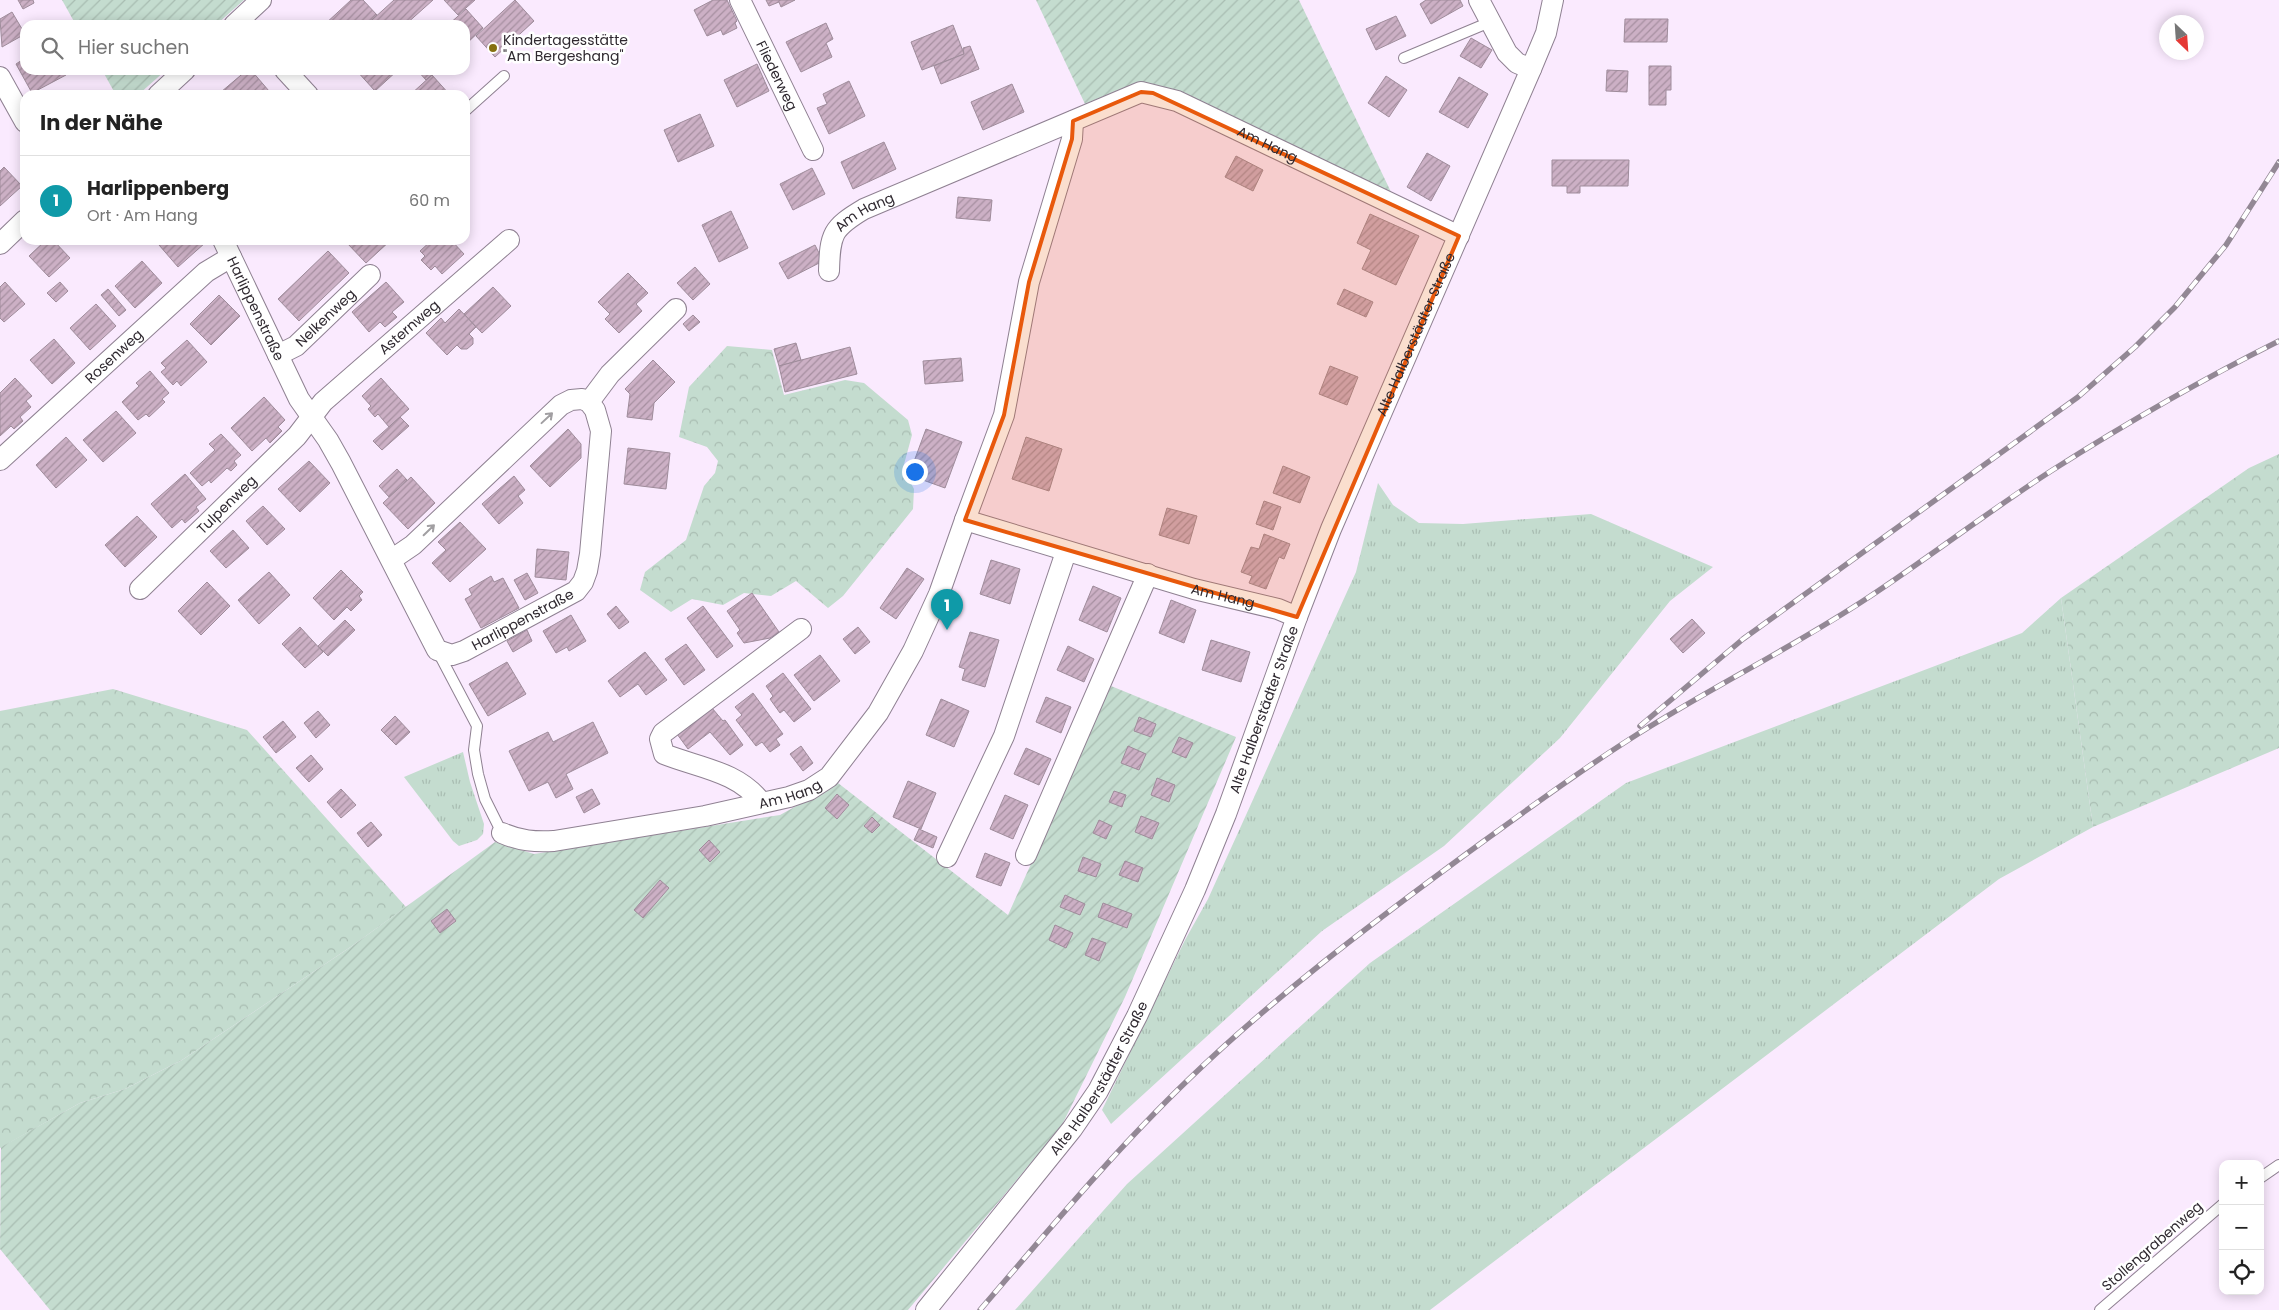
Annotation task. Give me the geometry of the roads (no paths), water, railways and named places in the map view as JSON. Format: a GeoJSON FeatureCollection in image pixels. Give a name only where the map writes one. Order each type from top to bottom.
{"type":"FeatureCollection","features":[{"type":"Feature","properties":{"kind":"street"},"geometry":{"type":"LineString","coordinates":[[242,20],[261,0]]}},
{"type":"Feature","properties":{"kind":"street","name":"Fliederweg"},"geometry":{"type":"LineString","coordinates":[[740,0],[813,150]]}},
{"type":"Feature","properties":{"kind":"street"},"geometry":{"type":"LineString","coordinates":[[1479,0],[1507,53],[1517,63],[1531,69]]}},
{"type":"Feature","properties":{"kind":"street","name":"Alte Halberstädter Straße"},"geometry":{"type":"LineString","coordinates":[[926,1310],[1072,1129],[1098,1091],[1153,984],[1226,814],[1331,529],[1531,69],[1546,33],[1553,0]]}},
{"type":"Feature","properties":{"kind":"street"},"geometry":{"type":"LineString","coordinates":[[163,90],[180,75]]}},
{"type":"Feature","properties":{"kind":"street"},"geometry":{"type":"LineString","coordinates":[[290,75],[303,90]]}},
{"type":"Feature","properties":{"kind":"street"},"geometry":{"type":"LineString","coordinates":[[0,78],[20,113]]}},
{"type":"Feature","properties":{"kind":"street","name":"Am Hang"},"geometry":{"type":"LineString","coordinates":[[829,271],[830,243],[835,231],[847,219],[858,212],[1141,92],[1153,93],[1176,101],[1459,236]]}},
{"type":"Feature","properties":{"kind":"street","name":"Am Hang"},"geometry":{"type":"LineString","coordinates":[[801,629],[663,733],[660,739],[664,754],[708,767],[744,784],[761,802],[790,797],[809,790],[829,777],[878,713],[913,650],[939,594],[964,520],[1004,415],[1030,282],[1072,139],[1073,121]]}},
{"type":"Feature","properties":{"kind":"street"},"geometry":{"type":"LineString","coordinates":[[0,244],[20,225]]}},
{"type":"Feature","properties":{"kind":"street","name":"Asternweg"},"geometry":{"type":"LineString","coordinates":[[311,417],[323,402],[509,240]]}},
{"type":"Feature","properties":{"kind":"street","name":"Harlippenstraße"},"geometry":{"type":"LineString","coordinates":[[227,249],[299,399],[341,463],[437,650],[452,655],[476,646],[576,591],[583,582],[590,554],[600,431],[596,410],[589,402]]}},
{"type":"Feature","properties":{"kind":"street","name":"Rosenweg"},"geometry":{"type":"LineString","coordinates":[[0,460],[206,272],[227,249]]}},
{"type":"Feature","properties":{"kind":"street","name":"Nelkenweg"},"geometry":{"type":"LineString","coordinates":[[278,355],[296,346],[370,275]]}},
{"type":"Feature","properties":{"kind":"street"},"geometry":{"type":"LineString","coordinates":[[391,560],[413,545],[561,405],[571,400],[582,399],[589,402],[610,374],[676,309]]}},
{"type":"Feature","properties":{"kind":"street","name":"Tulpenweg"},"geometry":{"type":"LineString","coordinates":[[140,589],[297,436],[311,417]]}},
{"type":"Feature","properties":{"kind":"street","name":"Am Hang"},"geometry":{"type":"LineString","coordinates":[[964,520],[1194,589],[1278,609],[1297,617]]}},
{"type":"Feature","properties":{"kind":"street"},"geometry":{"type":"LineString","coordinates":[[947,857],[1004,736],[1066,552]]}},
{"type":"Feature","properties":{"kind":"street"},"geometry":{"type":"LineString","coordinates":[[1026,855],[1148,574]]}},
{"type":"Feature","properties":{"kind":"street"},"geometry":{"type":"LineString","coordinates":[[502,833],[517,840],[529,842],[554,841],[705,816],[761,802]]}},
{"type":"Feature","properties":{"kind":"lane"},"geometry":{"type":"LineString","coordinates":[[1404,58],[1490,22]]}},
{"type":"Feature","properties":{"kind":"lane"},"geometry":{"type":"LineString","coordinates":[[470,107],[504,76]]}},
{"type":"Feature","properties":{"kind":"lane"},"geometry":{"type":"LineString","coordinates":[[437,650],[477,726],[474,750],[478,774],[484,799],[502,833]]}},
{"type":"Feature","properties":{"kind":"lane"},"geometry":{"type":"LineString","coordinates":[[2264,1175],[2279,1165]]}},
{"type":"Feature","properties":{"kind":"lane","name":"Stollengrabenweg"},"geometry":{"type":"LineString","coordinates":[[2100,1310],[2222,1205]]}},
{"type":"Feature","properties":{"kind":"railway"},"geometry":{"type":"LineString","coordinates":[[1640,726],[1743,639],[2078,397],[2135,347],[2175,307],[2226,245],[2279,162]]}},
{"type":"Feature","properties":{"kind":"railway"},"geometry":{"type":"LineString","coordinates":[[980,1310],[1134,1134],[1189,1079],[1288,991],[1426,883],[1608,753],[1689,703],[1840,616],[2051,471],[2164,403],[2279,341]]}},
{"type":"Feature","properties":{"kind":"place","name":"Kindertagesstätte \"Am Bergeshang\""},"geometry":{"type":"Point","coordinates":[493,48]}},
{"type":"Feature","properties":{"kind":"place","name":"Harlippenberg"},"geometry":{"type":"Point","coordinates":[947,630]}}]}
